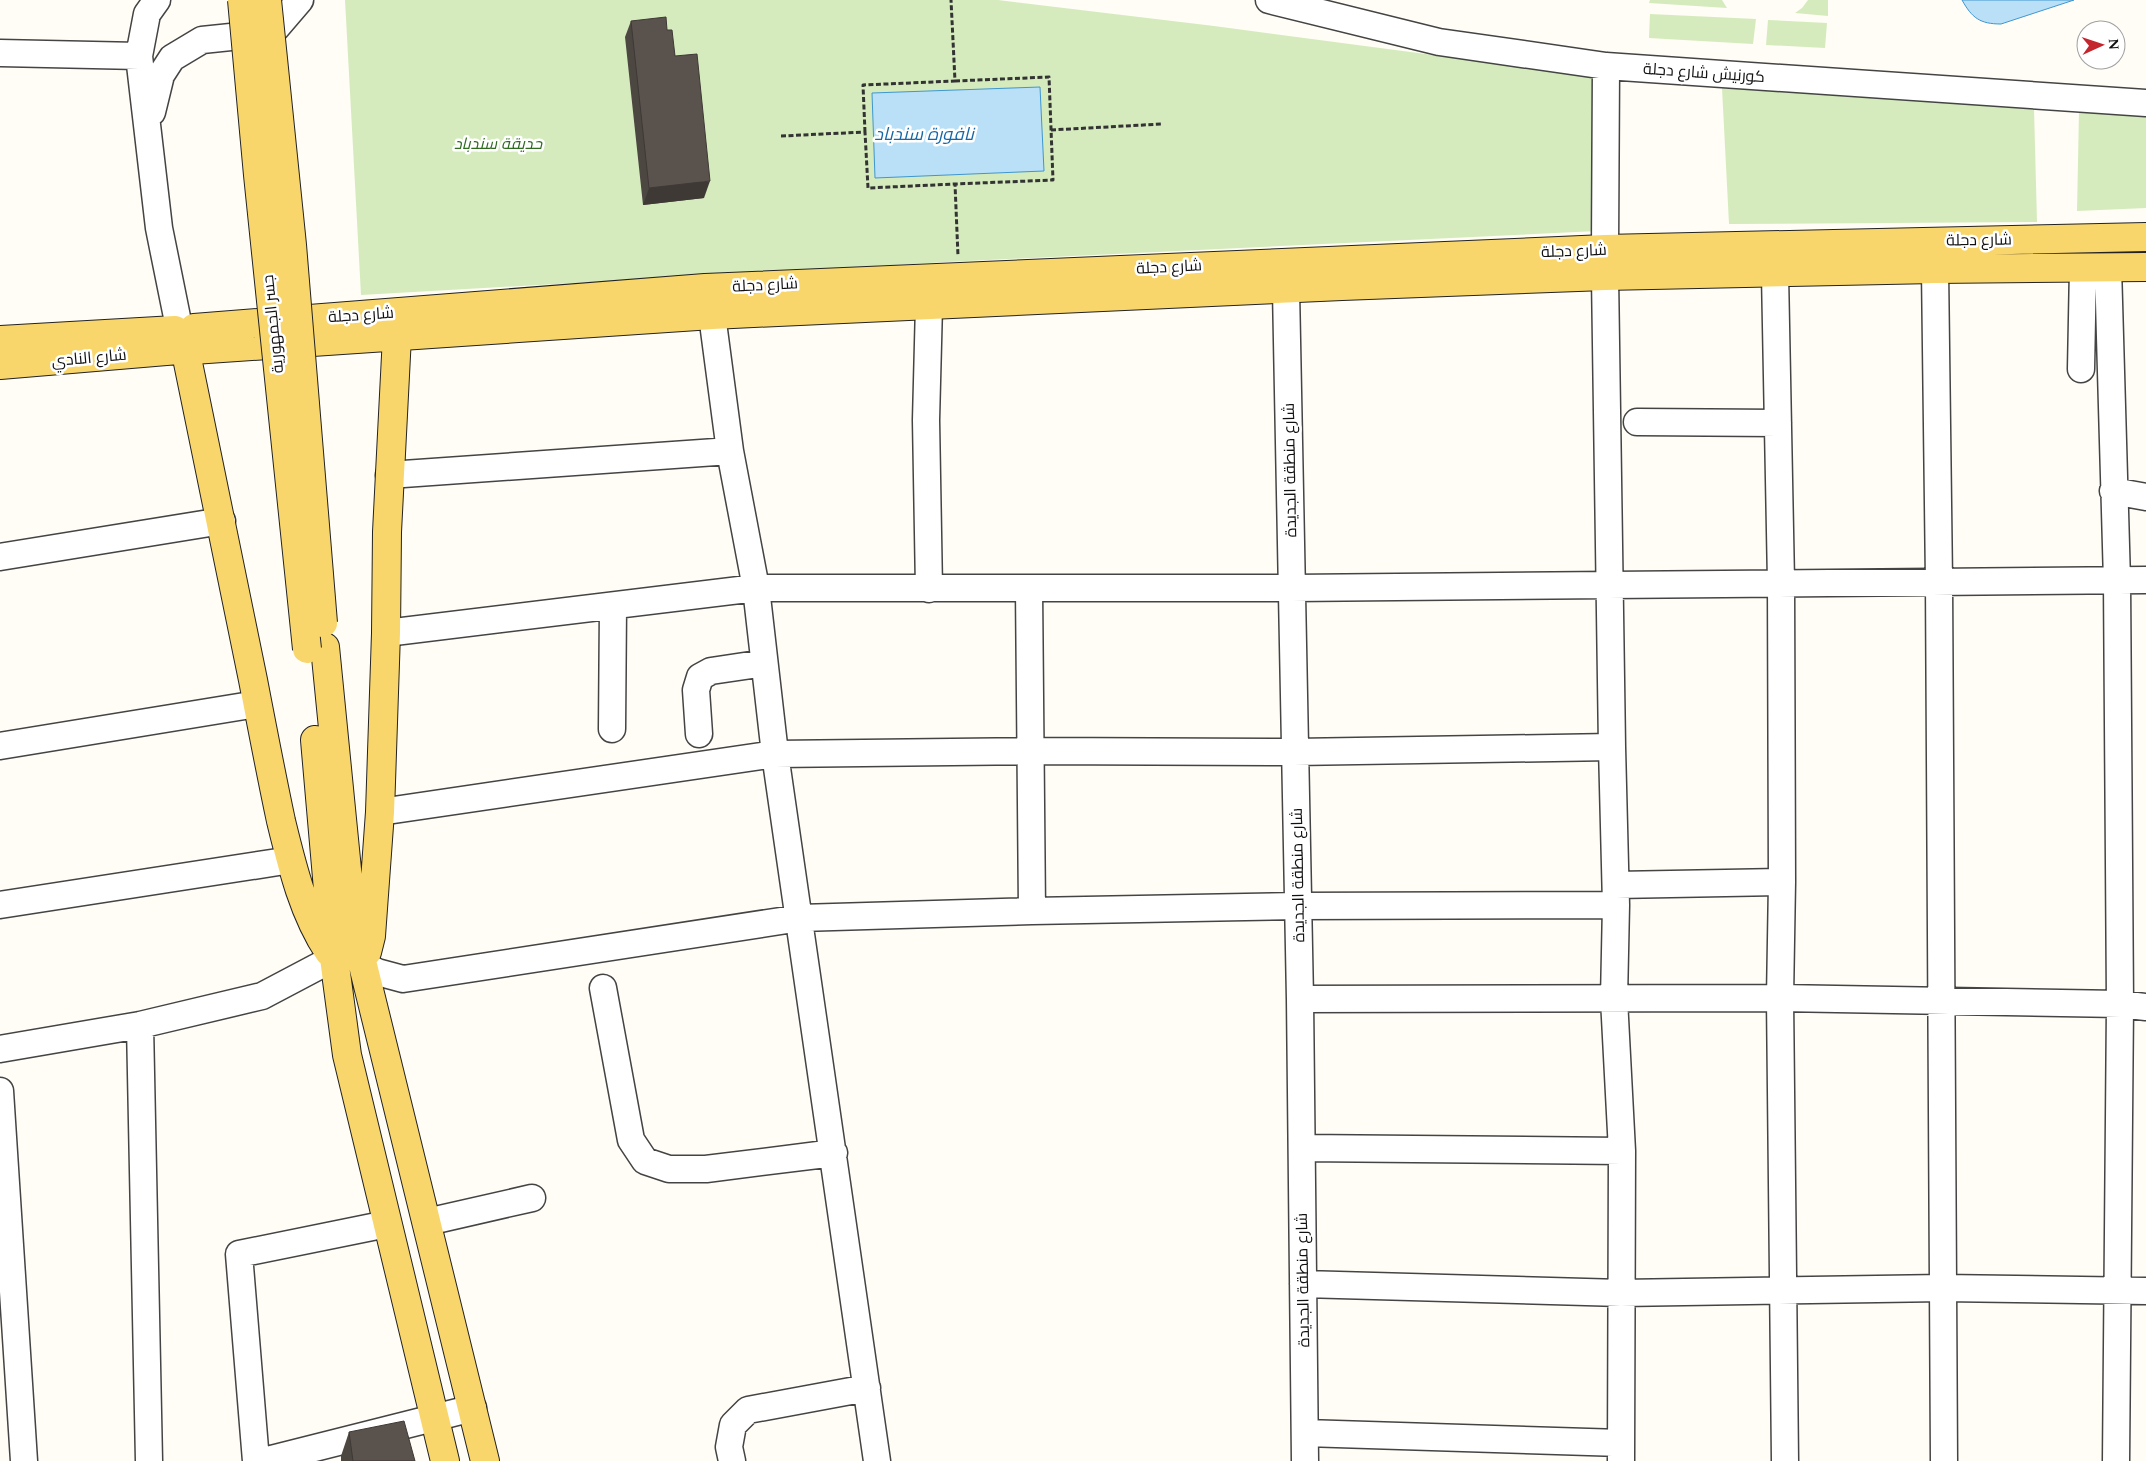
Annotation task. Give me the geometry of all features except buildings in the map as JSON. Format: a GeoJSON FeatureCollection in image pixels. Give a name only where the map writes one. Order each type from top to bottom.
{"type":"FeatureCollection","features":[{"type":"Feature","properties":{"kind":"main road","name":"جسر الجمهورية"},"geometry":{"type":"LineString","coordinates":[[242,0],[258,176],[316,648]]}},
{"type":"Feature","properties":{"kind":"main road","name":"جسر الجمهورية"},"geometry":{"type":"LineString","coordinates":[[267,0],[292,245],[316,648]]}},
{"type":"Feature","properties":{"kind":"main road","name":"شارع دجلة"},"geometry":{"type":"LineString","coordinates":[[184,340],[705,288],[1605,249],[2146,236]]}},
{"type":"Feature","properties":{"kind":"main road","name":"شارع دجلة"},"geometry":{"type":"LineString","coordinates":[[184,340],[397,336],[712,315],[1605,276],[1775,274],[1934,269],[2146,267]]}},
{"type":"Feature","properties":{"kind":"main road"},"geometry":{"type":"LineString","coordinates":[[705,288],[712,315]]}},
{"type":"Feature","properties":{"kind":"main road"},"geometry":{"type":"LineString","coordinates":[[364,966],[371,936],[380,812],[389,475],[397,336]]}},
{"type":"Feature","properties":{"kind":"main road","name":"شارع النادي"},"geometry":{"type":"LineString","coordinates":[[0,340],[184,340]]}},
{"type":"Feature","properties":{"kind":"main road"},"geometry":{"type":"LineString","coordinates":[[184,340],[222,521],[273,785],[290,860],[305,905],[318,935],[334,958]]}},
{"type":"Feature","properties":{"kind":"main road","name":"شارع النادي"},"geometry":{"type":"LineString","coordinates":[[0,365],[184,340]]}},
{"type":"Feature","properties":{"kind":"main road"},"geometry":{"type":"LineString","coordinates":[[316,648],[319,789],[334,958],[347,1055],[445,1461]]}},
{"type":"Feature","properties":{"kind":"main road"},"geometry":{"type":"LineString","coordinates":[[316,648],[350,900],[364,966],[486,1461]]}},
{"type":"Feature","properties":{"kind":"main road"},"geometry":{"type":"LineString","coordinates":[[273,785],[284,797],[291,800],[307,799],[319,789]]}},
{"type":"Feature","properties":{"kind":"street"},"geometry":{"type":"LineString","coordinates":[[157,0],[147,14],[139,56],[159,228],[184,340]]}},
{"type":"Feature","properties":{"kind":"street"},"geometry":{"type":"LineString","coordinates":[[148,130],[161,75],[172,58],[202,40],[269,33],[276,28],[300,0]]}},
{"type":"Feature","properties":{"kind":"street","name":"كورنيش شارع دجلة"},"geometry":{"type":"LineString","coordinates":[[1269,0],[1439,42],[1606,66],[2146,103]]}},
{"type":"Feature","properties":{"kind":"street"},"geometry":{"type":"LineString","coordinates":[[0,53],[139,56]]}},
{"type":"Feature","properties":{"kind":"street"},"geometry":{"type":"LineString","coordinates":[[1605,249],[1606,66]]}},
{"type":"Feature","properties":{"kind":"street"},"geometry":{"type":"LineString","coordinates":[[2081,369],[2096,267]]}},
{"type":"Feature","properties":{"kind":"street"},"geometry":{"type":"LineString","coordinates":[[2096,267],[2113,491],[2117,580],[2120,1004],[2116,1461]]}},
{"type":"Feature","properties":{"kind":"street"},"geometry":{"type":"LineString","coordinates":[[1934,269],[1939,582],[1944,1461]]}},
{"type":"Feature","properties":{"kind":"street"},"geometry":{"type":"LineString","coordinates":[[1775,274],[1782,582],[1780,998],[1785,1461]]}},
{"type":"Feature","properties":{"kind":"street"},"geometry":{"type":"LineString","coordinates":[[1305,1433],[1621,1452],[1622,1151],[1614,999],[1616,895],[1605,276]]}},
{"type":"Feature","properties":{"kind":"street","name":"شارع منطقة الجديدة"},"geometry":{"type":"LineString","coordinates":[[1286,290],[1296,752],[1305,1461]]}},
{"type":"Feature","properties":{"kind":"street"},"geometry":{"type":"LineString","coordinates":[[929,305],[926,420],[929,589]]}},
{"type":"Feature","properties":{"kind":"street"},"geometry":{"type":"LineString","coordinates":[[712,315],[730,451],[756,588],[775,754],[878,1461]]}},
{"type":"Feature","properties":{"kind":"street"},"geometry":{"type":"LineString","coordinates":[[1637,422],[1778,423]]}},
{"type":"Feature","properties":{"kind":"street"},"geometry":{"type":"LineString","coordinates":[[389,475],[730,451]]}},
{"type":"Feature","properties":{"kind":"street"},"geometry":{"type":"LineString","coordinates":[[2113,491],[2146,497]]}},
{"type":"Feature","properties":{"kind":"street"},"geometry":{"type":"LineString","coordinates":[[0,556],[222,521]]}},
{"type":"Feature","properties":{"kind":"street"},"geometry":{"type":"LineString","coordinates":[[386,633],[756,588],[1293,588],[2146,580]]}},
{"type":"Feature","properties":{"kind":"street"},"geometry":{"type":"LineString","coordinates":[[1029,589],[1032,911]]}},
{"type":"Feature","properties":{"kind":"street"},"geometry":{"type":"LineString","coordinates":[[612,729],[613,606]]}},
{"type":"Feature","properties":{"kind":"street"},"geometry":{"type":"LineString","coordinates":[[699,734],[696,690],[700,677],[711,671],[764,663]]}},
{"type":"Feature","properties":{"kind":"street"},"geometry":{"type":"LineString","coordinates":[[0,746],[257,704]]}},
{"type":"Feature","properties":{"kind":"street"},"geometry":{"type":"LineString","coordinates":[[380,812],[775,754],[1032,751],[1296,752],[1612,747]]}},
{"type":"Feature","properties":{"kind":"street"},"geometry":{"type":"LineString","coordinates":[[0,905],[290,860]]}},
{"type":"Feature","properties":{"kind":"street"},"geometry":{"type":"LineString","coordinates":[[364,966],[377,972],[403,979],[800,918],[1298,906],[1616,895],[1782,882]]}},
{"type":"Feature","properties":{"kind":"street"},"geometry":{"type":"LineString","coordinates":[[0,1049],[140,1025],[262,996],[334,958]]}},
{"type":"Feature","properties":{"kind":"street"},"geometry":{"type":"LineString","coordinates":[[603,988],[631,1140],[645,1161],[669,1169],[706,1169],[834,1153]]}},
{"type":"Feature","properties":{"kind":"street"},"geometry":{"type":"LineString","coordinates":[[1300,999],[1780,998],[2120,1004],[2146,1007]]}},
{"type":"Feature","properties":{"kind":"street"},"geometry":{"type":"LineString","coordinates":[[140,1025],[149,1461]]}},
{"type":"Feature","properties":{"kind":"street"},"geometry":{"type":"LineString","coordinates":[[0,1091],[11,1430],[24,1461]]}},
{"type":"Feature","properties":{"kind":"street"},"geometry":{"type":"LineString","coordinates":[[1302,1148],[1622,1151]]}},
{"type":"Feature","properties":{"kind":"street"},"geometry":{"type":"LineString","coordinates":[[427,1222],[532,1198]]}},
{"type":"Feature","properties":{"kind":"street"},"geometry":{"type":"LineString","coordinates":[[256,1461],[239,1254],[387,1224]]}},
{"type":"Feature","properties":{"kind":"street"},"geometry":{"type":"LineString","coordinates":[[1303,1284],[1621,1293],[1943,1288],[2146,1291]]}},
{"type":"Feature","properties":{"kind":"street"},"geometry":{"type":"LineString","coordinates":[[732,1461],[730,1447],[733,1425],[748,1410],[867,1388]]}},
{"type":"Feature","properties":{"kind":"street"},"geometry":{"type":"LineString","coordinates":[[263,1461],[473,1408]]}},
{"type":"Feature","properties":{"kind":"path"},"geometry":{"type":"LineString","coordinates":[[951,0],[954,81]]}},
{"type":"Feature","properties":{"kind":"path"},"geometry":{"type":"LineString","coordinates":[[1049,77],[1053,180],[868,188],[863,86],[954,81],[1049,77]]}},
{"type":"Feature","properties":{"kind":"path"},"geometry":{"type":"LineString","coordinates":[[1051,130],[1162,124]]}},
{"type":"Feature","properties":{"kind":"path"},"geometry":{"type":"LineString","coordinates":[[781,136],[865,132]]}},
{"type":"Feature","properties":{"kind":"path"},"geometry":{"type":"LineString","coordinates":[[955,184],[958,261]]}},
{"type":"Feature","properties":{"kind":"green space","name":"حديقة سندباد"},"geometry":{"type":"Polygon","coordinates":[[[345,0],[998,0],[1214,26],[1593,76],[1597,231],[947,262],[361,295],[345,0]]]}},
{"type":"Feature","properties":{"kind":"green space"},"geometry":{"type":"Polygon","coordinates":[[[1650,0],[1722,0],[1727,8],[1649,3],[1650,0]]]}},
{"type":"Feature","properties":{"kind":"green space"},"geometry":{"type":"Polygon","coordinates":[[[1808,0],[1828,0],[1828,16],[1795,13],[1808,0]]]}},
{"type":"Feature","properties":{"kind":"green space"},"geometry":{"type":"Polygon","coordinates":[[[1650,14],[1756,19],[1753,44],[1649,38],[1650,14]]]}},
{"type":"Feature","properties":{"kind":"green space"},"geometry":{"type":"Polygon","coordinates":[[[1768,20],[1827,23],[1825,48],[1766,45],[1768,20]]]}},
{"type":"Feature","properties":{"kind":"green space"},"geometry":{"type":"Polygon","coordinates":[[[1722,88],[2034,109],[2037,222],[1729,224],[1722,88]]]}},
{"type":"Feature","properties":{"kind":"green space"},"geometry":{"type":"Polygon","coordinates":[[[2079,111],[2146,116],[2146,208],[2077,211],[2079,111]]]}},
{"type":"Feature","properties":{"kind":"water"},"geometry":{"type":"Polygon","coordinates":[[[1962,0],[2074,0],[2001,24],[1987,23],[1977,19],[1962,0]]]}},
{"type":"Feature","properties":{"kind":"water","name":"نافورة سندباد"},"geometry":{"type":"Polygon","coordinates":[[[1040,87],[1044,171],[875,178],[872,93],[1040,87]]]}}]}
